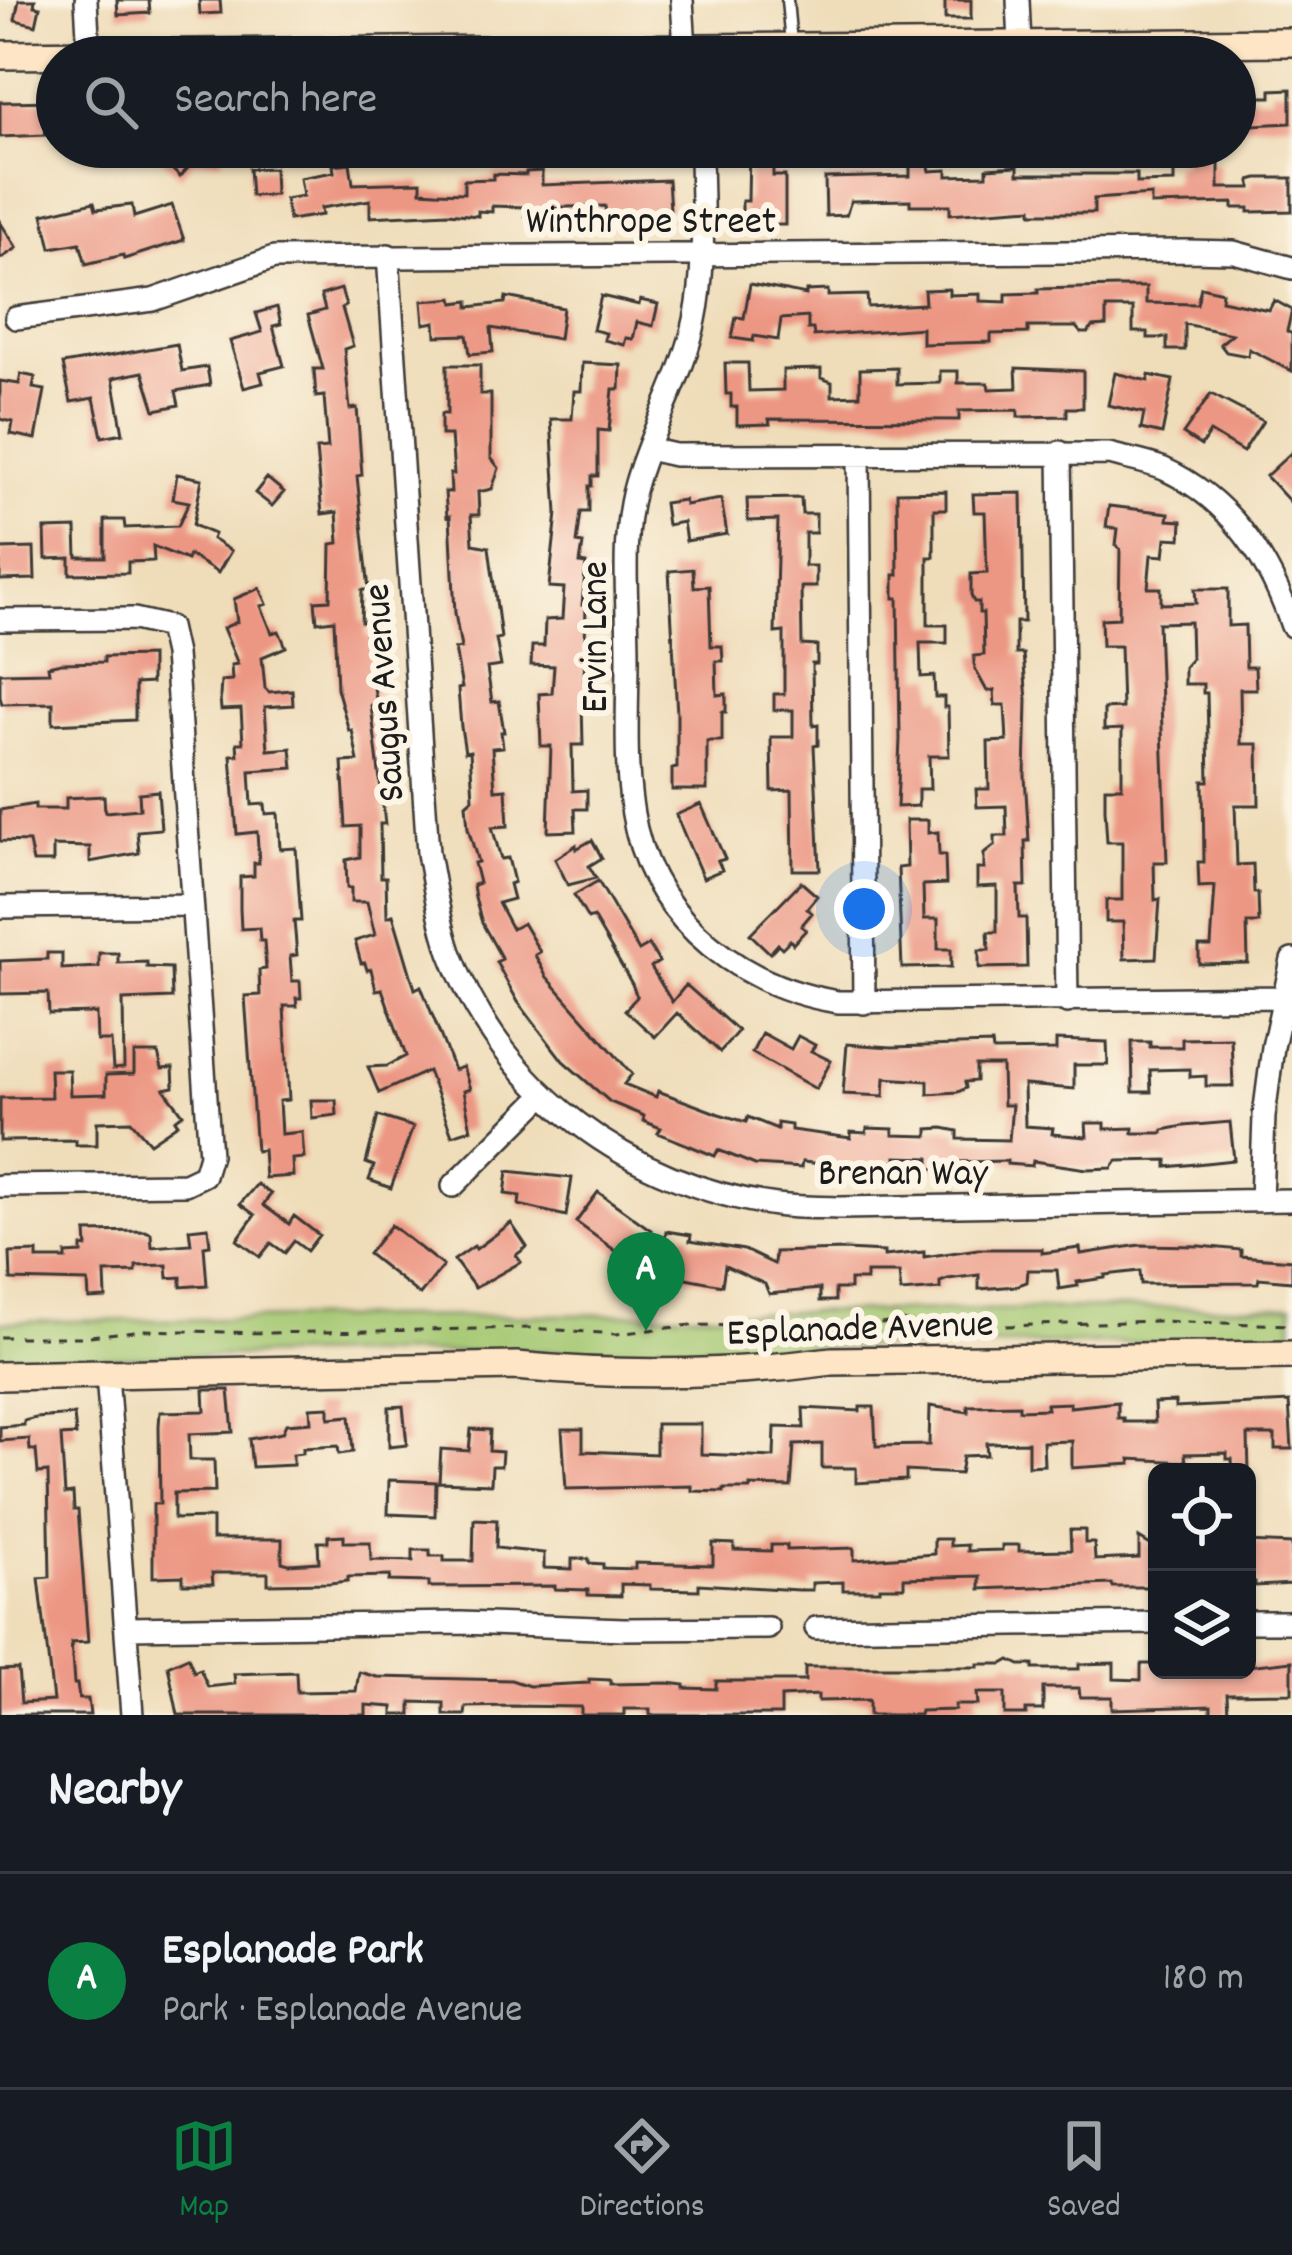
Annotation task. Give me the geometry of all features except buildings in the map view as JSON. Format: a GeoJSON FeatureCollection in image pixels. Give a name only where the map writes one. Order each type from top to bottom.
{"type":"FeatureCollection","features":[{"type":"Feature","properties":{"kind":"street"},"geometry":{"type":"LineString","coordinates":[[86,0],[88,36]]}},
{"type":"Feature","properties":{"kind":"street"},"geometry":{"type":"LineString","coordinates":[[682,0],[691,36]]}},
{"type":"Feature","properties":{"kind":"street"},"geometry":{"type":"LineString","coordinates":[[1018,0],[1020,36]]}},
{"type":"Feature","properties":{"kind":"street"},"geometry":{"type":"LineString","coordinates":[[1256,42],[1292,42]]}},
{"type":"Feature","properties":{"kind":"street"},"geometry":{"type":"LineString","coordinates":[[0,56],[36,56]]}},
{"type":"Feature","properties":{"kind":"street","name":"Ervin Lane"},"geometry":{"type":"LineString","coordinates":[[700,168],[702,254],[694,322],[684,361],[634,486],[627,534],[628,769],[635,827],[650,871],[668,902],[736,966],[806,997],[864,1003],[1285,998]]}},
{"type":"Feature","properties":{"kind":"street","name":"Winthrope Street"},"geometry":{"type":"LineString","coordinates":[[16,318],[153,300],[274,258],[1186,250],[1234,253],[1292,268]]}},
{"type":"Feature","properties":{"kind":"street","name":"Saugus Avenue"},"geometry":{"type":"LineString","coordinates":[[388,255],[428,853],[436,897],[449,949],[473,1003],[544,1096]]}},
{"type":"Feature","properties":{"kind":"street"},"geometry":{"type":"LineString","coordinates":[[648,448],[675,455],[1060,452],[1109,454],[1162,468],[1216,499],[1277,583],[1292,626]]}},
{"type":"Feature","properties":{"kind":"street"},"geometry":{"type":"LineString","coordinates":[[1060,452],[1067,1002]]}},
{"type":"Feature","properties":{"kind":"street"},"geometry":{"type":"LineString","coordinates":[[859,456],[864,1003]]}},
{"type":"Feature","properties":{"kind":"street"},"geometry":{"type":"LineString","coordinates":[[0,620],[134,619],[169,627],[175,654],[209,1155],[204,1175],[185,1184],[0,1186]]}},
{"type":"Feature","properties":{"kind":"street"},"geometry":{"type":"LineString","coordinates":[[0,907],[192,905]]}},
{"type":"Feature","properties":{"kind":"street"},"geometry":{"type":"LineString","coordinates":[[1261,1201],[1264,1116],[1292,959]]}},
{"type":"Feature","properties":{"kind":"street"},"geometry":{"type":"LineString","coordinates":[[454,1186],[544,1096]]}},
{"type":"Feature","properties":{"kind":"street","name":"Brenan Way"},"geometry":{"type":"LineString","coordinates":[[544,1096],[594,1136],[658,1172],[776,1205],[841,1208],[1292,1200]]}},
{"type":"Feature","properties":{"kind":"street","name":"Esplanade Avenue"},"geometry":{"type":"LineString","coordinates":[[0,1376],[516,1366],[567,1371],[769,1370],[832,1361],[1292,1355]]}},
{"type":"Feature","properties":{"kind":"street"},"geometry":{"type":"LineString","coordinates":[[107,1374],[132,1715]]}},
{"type":"Feature","properties":{"kind":"street"},"geometry":{"type":"LineString","coordinates":[[127,1628],[461,1622],[604,1629],[768,1628]]}},
{"type":"Feature","properties":{"kind":"street"},"geometry":{"type":"LineString","coordinates":[[1256,1622],[1292,1622]]}},
{"type":"Feature","properties":{"kind":"street"},"geometry":{"type":"LineString","coordinates":[[816,1628],[1148,1623]]}},
{"type":"Feature","properties":{"kind":"lane"},"geometry":{"type":"LineString","coordinates":[[787,0],[790,36]]}},
{"type":"Feature","properties":{"kind":"path"},"geometry":{"type":"LineString","coordinates":[[0,1337],[82,1337],[143,1330],[266,1334],[530,1328],[616,1334],[692,1325],[812,1328],[903,1321],[947,1328],[1156,1321],[1292,1325]]}},
{"type":"Feature","properties":{"kind":"green space"},"geometry":{"type":"Polygon","coordinates":[[[1292,1306],[1292,1341],[0,1359],[0,1322],[1292,1306]]]}},
{"type":"Feature","properties":{"kind":"place","name":"Esplanade Park"},"geometry":{"type":"Point","coordinates":[646,1331]}}]}
